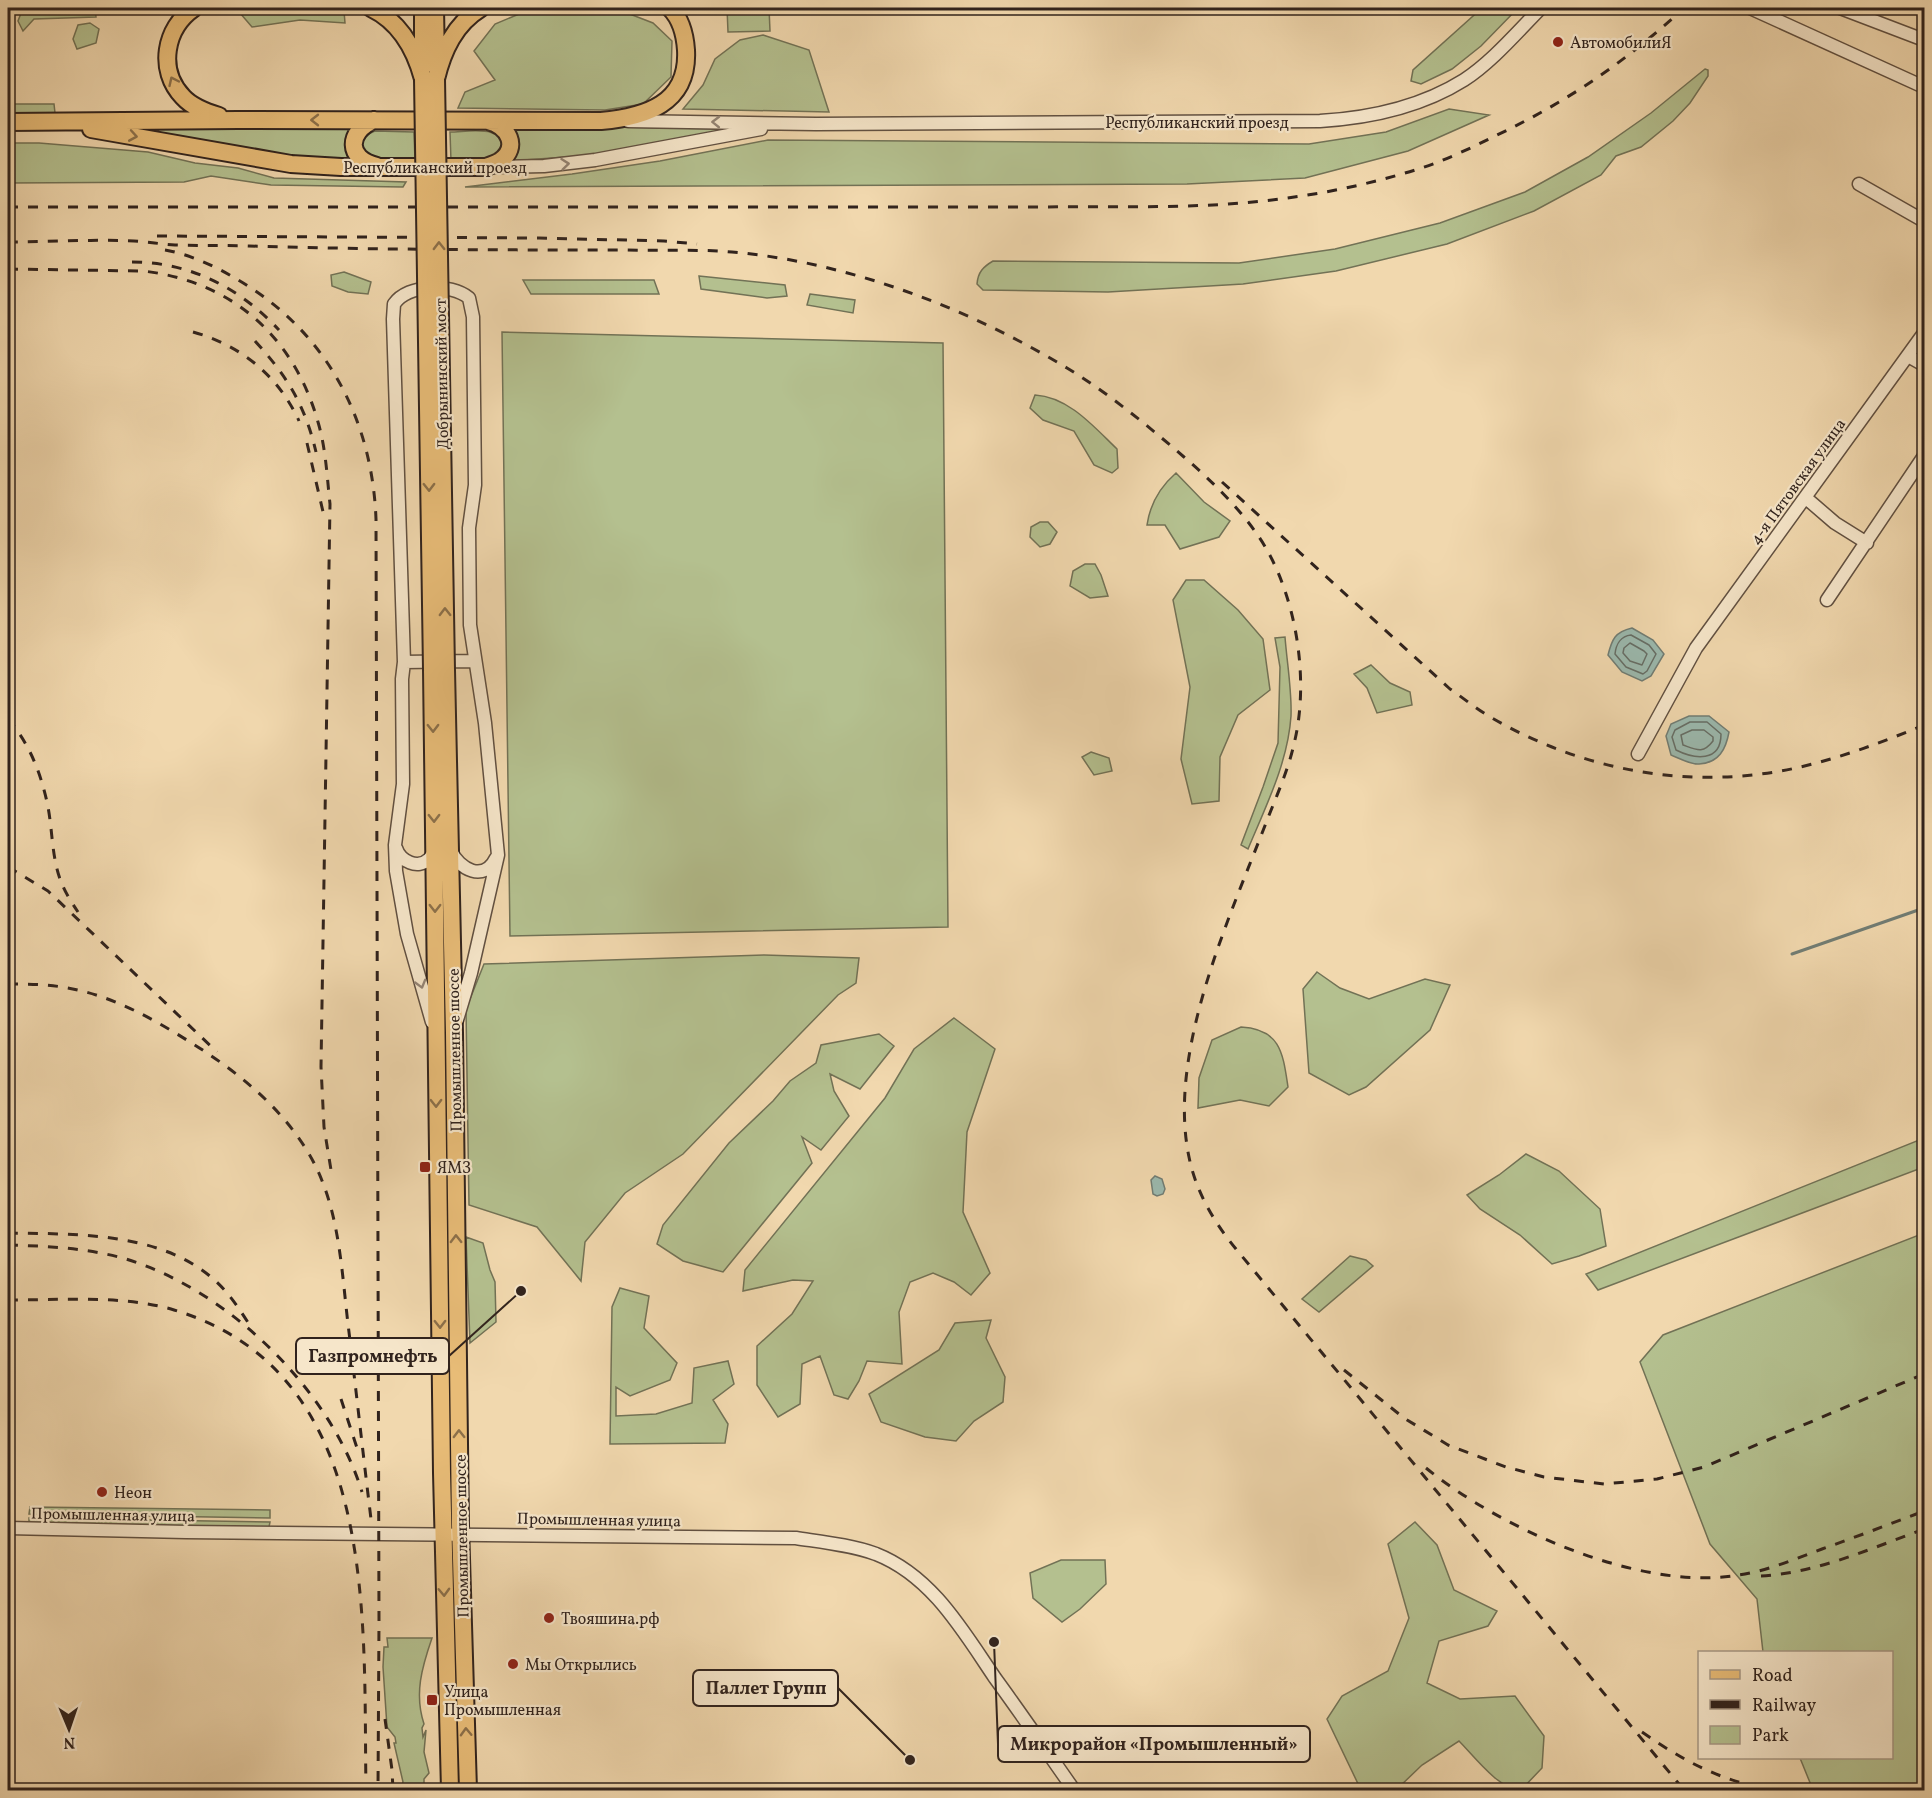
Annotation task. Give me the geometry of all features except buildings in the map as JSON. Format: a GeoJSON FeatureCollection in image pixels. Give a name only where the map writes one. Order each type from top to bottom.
{"type":"FeatureCollection","features":[{"type":"Feature","properties":{"kind":"main road"},"geometry":{"type":"LineString","coordinates":[[194,8],[175,26],[170,38],[167,54],[173,83],[192,105],[221,117],[238,120]]}},
{"type":"Feature","properties":{"kind":"main road"},"geometry":{"type":"LineString","coordinates":[[371,8],[393,23],[405,37],[430,79]]}},
{"type":"Feature","properties":{"kind":"main road"},"geometry":{"type":"LineString","coordinates":[[423,8],[430,79]]}},
{"type":"Feature","properties":{"kind":"main road"},"geometry":{"type":"LineString","coordinates":[[430,79],[435,8]]}},
{"type":"Feature","properties":{"kind":"main road"},"geometry":{"type":"LineString","coordinates":[[430,79],[458,28],[481,8]]}},
{"type":"Feature","properties":{"kind":"main road"},"geometry":{"type":"LineString","coordinates":[[601,121],[627,118],[651,111],[669,99],[676,90],[685,71],[686,51],[680,22],[670,8]]}},
{"type":"Feature","properties":{"kind":"main road","name":"Добрынинский мост"},"geometry":{"type":"LineString","coordinates":[[430,79],[439,670]]}},
{"type":"Feature","properties":{"kind":"main road"},"geometry":{"type":"LineString","coordinates":[[374,120],[365,124],[357,132],[354,150],[359,159],[367,164],[382,167]]}},
{"type":"Feature","properties":{"kind":"main road"},"geometry":{"type":"LineString","coordinates":[[486,166],[499,162],[506,155],[509,147],[506,130],[499,124],[488,120]]}},
{"type":"Feature","properties":{"kind":"main road","name":"Республиканский проезд"},"geometry":{"type":"LineString","coordinates":[[8,122],[601,121]]}},
{"type":"Feature","properties":{"kind":"main road","name":"Республиканский проезд"},"geometry":{"type":"LineString","coordinates":[[55,122],[274,162],[341,167],[486,166]]}},
{"type":"Feature","properties":{"kind":"main road","name":"Промышленное шоссе"},"geometry":{"type":"LineString","coordinates":[[439,670],[442,849],[453,1033],[460,1534],[468,1791]]}},
{"type":"Feature","properties":{"kind":"main road","name":"Промышленное шоссе"},"geometry":{"type":"LineString","coordinates":[[442,849],[435,1035],[443,1534],[450,1791]]}},
{"type":"Feature","properties":{"kind":"street","name":"Республиканский проезд"},"geometry":{"type":"LineString","coordinates":[[601,121],[816,124],[1320,122],[1364,117],[1417,103],[1465,79],[1542,8]]}},
{"type":"Feature","properties":{"kind":"street"},"geometry":{"type":"LineString","coordinates":[[1750,8],[1766,11],[1924,87]]}},
{"type":"Feature","properties":{"kind":"street"},"geometry":{"type":"LineString","coordinates":[[1840,8],[1924,39]]}},
{"type":"Feature","properties":{"kind":"street","name":"Республиканский проезд"},"geometry":{"type":"LineString","coordinates":[[486,166],[544,166],[578,162],[747,131],[816,124]]}},
{"type":"Feature","properties":{"kind":"street"},"geometry":{"type":"LineString","coordinates":[[1859,184],[1924,221]]}},
{"type":"Feature","properties":{"kind":"street"},"geometry":{"type":"LineString","coordinates":[[435,1035],[407,934],[396,871],[395,845],[403,784],[402,679],[404,662],[393,310],[398,298],[405,293],[422,289],[445,288],[455,289],[469,298],[473,316],[475,485],[469,528],[470,625],[485,723],[498,855],[471,973],[453,1033]]}},
{"type":"Feature","properties":{"kind":"street","name":"4-я Пятовская улица"},"geometry":{"type":"LineString","coordinates":[[1638,754],[1696,648],[1924,333]]}},
{"type":"Feature","properties":{"kind":"street"},"geometry":{"type":"LineString","coordinates":[[1908,356],[1924,365]]}},
{"type":"Feature","properties":{"kind":"street"},"geometry":{"type":"LineString","coordinates":[[1827,600],[1924,456]]}},
{"type":"Feature","properties":{"kind":"street"},"geometry":{"type":"LineString","coordinates":[[1806,498],[1835,523],[1867,543]]}},
{"type":"Feature","properties":{"kind":"street"},"geometry":{"type":"LineString","coordinates":[[404,662],[474,661]]}},
{"type":"Feature","properties":{"kind":"street"},"geometry":{"type":"LineString","coordinates":[[395,845],[398,856],[406,862],[418,864],[428,860],[442,849],[465,869],[473,872],[488,868],[498,855]]}},
{"type":"Feature","properties":{"kind":"street","name":"Промышленная улица"},"geometry":{"type":"LineString","coordinates":[[8,1528],[795,1538],[848,1546],[876,1554],[900,1567],[929,1589],[955,1620],[1074,1791]]}},
{"type":"Feature","properties":{"kind":"green space"},"geometry":{"type":"Polygon","coordinates":[[[23,8],[95,8],[96,17],[34,19],[23,31],[18,21],[23,8]]]}},
{"type":"Feature","properties":{"kind":"green space"},"geometry":{"type":"Polygon","coordinates":[[[253,8],[322,8],[344,11],[345,23],[300,20],[252,27],[240,13],[253,8]]]}},
{"type":"Feature","properties":{"kind":"green space"},"geometry":{"type":"Polygon","coordinates":[[[727,8],[769,8],[770,31],[728,32],[727,8]]]}},
{"type":"Feature","properties":{"kind":"green space"},"geometry":{"type":"Polygon","coordinates":[[[1482,8],[1518,8],[1481,46],[1452,69],[1421,84],[1411,81],[1413,70],[1482,8]]]}},
{"type":"Feature","properties":{"kind":"green space"},"geometry":{"type":"Polygon","coordinates":[[[531,9],[622,11],[653,23],[672,41],[671,77],[643,104],[605,110],[458,108],[465,92],[495,80],[474,51],[495,24],[531,9]]]}},
{"type":"Feature","properties":{"kind":"green space"},"geometry":{"type":"Polygon","coordinates":[[[90,23],[99,29],[96,43],[77,49],[73,39],[78,25],[90,23]]]}},
{"type":"Feature","properties":{"kind":"green space"},"geometry":{"type":"Polygon","coordinates":[[[763,35],[809,50],[829,112],[683,109],[703,85],[715,59],[740,40],[763,35]]]}},
{"type":"Feature","properties":{"kind":"green space"},"geometry":{"type":"Polygon","coordinates":[[[1705,69],[1708,70],[1708,76],[1690,103],[1673,121],[1641,147],[1616,156],[1601,175],[1534,211],[1447,244],[1336,271],[1243,284],[1108,292],[983,290],[977,284],[982,270],[993,261],[1239,263],[1335,249],[1440,223],[1525,192],[1588,157],[1651,113],[1705,69]]]}},
{"type":"Feature","properties":{"kind":"green space"},"geometry":{"type":"Polygon","coordinates":[[[8,104],[54,104],[55,113],[8,114],[8,104]]]}},
{"type":"Feature","properties":{"kind":"green space"},"geometry":{"type":"Polygon","coordinates":[[[1449,109],[1489,115],[1408,151],[1305,178],[1187,184],[465,187],[660,161],[768,140],[1309,144],[1386,132],[1449,109]]]}},
{"type":"Feature","properties":{"kind":"green space"},"geometry":{"type":"Polygon","coordinates":[[[509,125],[728,129],[594,155],[510,161],[509,125]]]}},
{"type":"Feature","properties":{"kind":"green space"},"geometry":{"type":"Polygon","coordinates":[[[354,126],[355,163],[326,162],[134,129],[354,126]]]}},
{"type":"Feature","properties":{"kind":"green space"},"geometry":{"type":"Polygon","coordinates":[[[375,131],[414,132],[415,161],[371,159],[362,148],[366,137],[375,131]]]}},
{"type":"Feature","properties":{"kind":"green space"},"geometry":{"type":"Polygon","coordinates":[[[485,131],[493,133],[502,143],[502,153],[490,159],[451,161],[450,132],[485,131]]]}},
{"type":"Feature","properties":{"kind":"green space"},"geometry":{"type":"Polygon","coordinates":[[[8,143],[39,143],[148,152],[195,163],[238,168],[274,178],[406,182],[403,187],[271,185],[211,176],[184,182],[8,183],[8,143]]]}},
{"type":"Feature","properties":{"kind":"green space"},"geometry":{"type":"Polygon","coordinates":[[[344,272],[371,282],[368,294],[348,292],[332,286],[331,275],[344,272]]]}},
{"type":"Feature","properties":{"kind":"green space"},"geometry":{"type":"Polygon","coordinates":[[[699,276],[785,285],[787,296],[767,298],[701,289],[699,276]]]}},
{"type":"Feature","properties":{"kind":"green space"},"geometry":{"type":"Polygon","coordinates":[[[523,280],[654,280],[659,294],[531,294],[523,280]]]}},
{"type":"Feature","properties":{"kind":"green space"},"geometry":{"type":"Polygon","coordinates":[[[810,294],[855,300],[853,313],[807,305],[810,294]]]}},
{"type":"Feature","properties":{"kind":"green space"},"geometry":{"type":"Polygon","coordinates":[[[502,332],[943,343],[948,927],[510,936],[502,332]]]}},
{"type":"Feature","properties":{"kind":"green space"},"geometry":{"type":"Polygon","coordinates":[[[1035,395],[1059,401],[1080,414],[1117,449],[1118,468],[1112,473],[1094,465],[1074,431],[1043,420],[1030,408],[1035,395]]]}},
{"type":"Feature","properties":{"kind":"green space"},"geometry":{"type":"Polygon","coordinates":[[[1176,473],[1204,502],[1230,521],[1219,537],[1180,549],[1165,525],[1147,525],[1157,496],[1176,473]]]}},
{"type":"Feature","properties":{"kind":"green space"},"geometry":{"type":"Polygon","coordinates":[[[1040,522],[1048,522],[1057,532],[1050,544],[1040,547],[1030,537],[1031,527],[1040,522]]]}},
{"type":"Feature","properties":{"kind":"green space"},"geometry":{"type":"Polygon","coordinates":[[[1085,564],[1095,564],[1108,596],[1090,598],[1070,586],[1073,571],[1085,564]]]}},
{"type":"Feature","properties":{"kind":"green space"},"geometry":{"type":"Polygon","coordinates":[[[1186,580],[1204,580],[1238,610],[1263,639],[1270,690],[1238,715],[1220,757],[1219,801],[1192,804],[1181,759],[1190,687],[1173,600],[1186,580]]]}},
{"type":"Feature","properties":{"kind":"green space"},"geometry":{"type":"Polygon","coordinates":[[[1285,637],[1291,697],[1289,733],[1275,784],[1248,849],[1241,845],[1278,743],[1280,667],[1275,638],[1285,637]]]}},
{"type":"Feature","properties":{"kind":"green space"},"geometry":{"type":"Polygon","coordinates":[[[1371,665],[1390,683],[1410,692],[1412,705],[1377,713],[1367,688],[1354,674],[1371,665]]]}},
{"type":"Feature","properties":{"kind":"green space"},"geometry":{"type":"Polygon","coordinates":[[[1091,752],[1109,758],[1112,771],[1094,775],[1082,757],[1091,752]]]}},
{"type":"Feature","properties":{"kind":"green space"},"geometry":{"type":"Polygon","coordinates":[[[764,955],[859,958],[856,983],[838,995],[683,1154],[625,1193],[585,1242],[581,1281],[537,1227],[469,1205],[466,1009],[484,964],[764,955]]]}},
{"type":"Feature","properties":{"kind":"green space"},"geometry":{"type":"Polygon","coordinates":[[[1317,972],[1340,988],[1369,999],[1425,979],[1450,985],[1430,1030],[1366,1087],[1349,1095],[1309,1073],[1303,989],[1317,972]]]}},
{"type":"Feature","properties":{"kind":"green space"},"geometry":{"type":"Polygon","coordinates":[[[954,1018],[995,1049],[967,1132],[963,1212],[990,1273],[971,1295],[954,1282],[933,1273],[910,1282],[899,1312],[902,1364],[867,1361],[848,1399],[834,1395],[820,1356],[802,1364],[800,1404],[778,1417],[757,1385],[757,1346],[792,1314],[813,1281],[793,1280],[743,1291],[745,1270],[885,1098],[914,1049],[954,1018]]]}},
{"type":"Feature","properties":{"kind":"green space"},"geometry":{"type":"Polygon","coordinates":[[[1241,1027],[1265,1033],[1278,1045],[1288,1087],[1269,1106],[1240,1100],[1198,1108],[1199,1078],[1212,1040],[1241,1027]]]}},
{"type":"Feature","properties":{"kind":"green space"},"geometry":{"type":"Polygon","coordinates":[[[879,1034],[894,1046],[860,1089],[830,1074],[834,1091],[849,1116],[821,1150],[802,1137],[812,1163],[723,1272],[683,1261],[657,1244],[663,1225],[729,1143],[773,1101],[790,1081],[816,1063],[821,1045],[879,1034]]]}},
{"type":"Feature","properties":{"kind":"green space"},"geometry":{"type":"Polygon","coordinates":[[[1924,1138],[1924,1167],[1598,1290],[1586,1274],[1924,1138]]]}},
{"type":"Feature","properties":{"kind":"green space"},"geometry":{"type":"Polygon","coordinates":[[[1526,1154],[1559,1171],[1600,1209],[1606,1246],[1552,1264],[1520,1235],[1480,1209],[1467,1195],[1499,1175],[1526,1154]]]}},
{"type":"Feature","properties":{"kind":"green space"},"geometry":{"type":"Polygon","coordinates":[[[1924,1233],[1924,1790],[1813,1790],[1800,1759],[1893,1759],[1893,1651],[1763,1651],[1757,1599],[1710,1544],[1640,1362],[1663,1335],[1924,1233]]]}},
{"type":"Feature","properties":{"kind":"green space"},"geometry":{"type":"Polygon","coordinates":[[[466,1237],[483,1243],[495,1282],[496,1322],[470,1343],[466,1237]]]}},
{"type":"Feature","properties":{"kind":"green space"},"geometry":{"type":"Polygon","coordinates":[[[1350,1256],[1366,1260],[1373,1266],[1319,1312],[1302,1299],[1350,1256]]]}},
{"type":"Feature","properties":{"kind":"green space"},"geometry":{"type":"Polygon","coordinates":[[[620,1288],[649,1296],[644,1328],[677,1363],[670,1380],[630,1396],[616,1387],[616,1416],[656,1414],[692,1403],[694,1368],[728,1361],[734,1384],[713,1400],[728,1424],[725,1443],[610,1444],[612,1307],[620,1288]]]}},
{"type":"Feature","properties":{"kind":"green space"},"geometry":{"type":"Polygon","coordinates":[[[991,1320],[986,1338],[1005,1377],[1003,1402],[974,1421],[956,1441],[925,1437],[881,1422],[869,1394],[939,1350],[955,1323],[991,1320]]]}},
{"type":"Feature","properties":{"kind":"green space"},"geometry":{"type":"Polygon","coordinates":[[[30,1507],[270,1510],[270,1518],[29,1514],[30,1507]]]}},
{"type":"Feature","properties":{"kind":"green space"},"geometry":{"type":"Polygon","coordinates":[[[29,1518],[270,1522],[269,1527],[29,1524],[29,1518]]]}},
{"type":"Feature","properties":{"kind":"green space"},"geometry":{"type":"Polygon","coordinates":[[[1415,1522],[1437,1545],[1454,1590],[1497,1611],[1488,1626],[1439,1641],[1427,1683],[1460,1699],[1515,1696],[1544,1736],[1542,1768],[1521,1790],[1513,1789],[1496,1779],[1459,1741],[1422,1765],[1396,1790],[1361,1790],[1327,1719],[1342,1696],[1388,1671],[1409,1618],[1388,1544],[1415,1522]]]}},
{"type":"Feature","properties":{"kind":"green space"},"geometry":{"type":"Polygon","coordinates":[[[1061,1560],[1105,1560],[1106,1584],[1080,1609],[1062,1622],[1033,1598],[1030,1573],[1061,1560]]]}},
{"type":"Feature","properties":{"kind":"green space"},"geometry":{"type":"Polygon","coordinates":[[[387,1638],[432,1638],[420,1681],[423,1737],[426,1730],[424,1752],[429,1773],[424,1779],[424,1790],[400,1790],[403,1782],[394,1743],[396,1743],[395,1737],[387,1727],[383,1667],[384,1647],[388,1647],[387,1638]]]}},
{"type":"Feature","properties":{"kind":"water"},"geometry":{"type":"Polygon","coordinates":[[[1632,628],[1653,640],[1664,654],[1651,676],[1642,681],[1622,672],[1608,655],[1615,637],[1632,628]]]}},
{"type":"Feature","properties":{"kind":"water"},"geometry":{"type":"Polygon","coordinates":[[[1689,716],[1709,716],[1729,732],[1726,744],[1712,761],[1696,764],[1671,755],[1666,736],[1671,724],[1689,716]]]}},
{"type":"Feature","properties":{"kind":"water"},"geometry":{"type":"Polygon","coordinates":[[[1155,1176],[1162,1179],[1165,1189],[1163,1194],[1157,1196],[1153,1194],[1151,1180],[1155,1176]]]}},
{"type":"Feature","properties":{"kind":"waterway"},"geometry":{"type":"LineString","coordinates":[[1792,954],[1924,908]]}},
{"type":"Feature","properties":{"kind":"railway"},"geometry":{"type":"LineString","coordinates":[[8,207],[1154,207],[1235,204],[1280,199],[1387,178],[1427,166],[1472,147],[1546,110],[1594,80],[1617,64],[1684,8]]}},
{"type":"Feature","properties":{"kind":"railway"},"geometry":{"type":"LineString","coordinates":[[157,236],[539,238],[697,244]]}},
{"type":"Feature","properties":{"kind":"railway"},"geometry":{"type":"LineString","coordinates":[[8,242],[118,240],[175,245],[367,249],[706,251],[776,257],[863,277],[906,291],[989,326],[1029,346],[1067,368],[1112,399],[1207,477],[1259,537],[1278,572],[1298,645],[1300,696],[1294,744],[1282,784],[1235,901],[1205,987],[1194,1030],[1187,1074],[1184,1116],[1189,1157],[1196,1182],[1213,1217],[1236,1249],[1684,1790]]}},
{"type":"Feature","properties":{"kind":"railway"},"geometry":{"type":"LineString","coordinates":[[165,250],[209,264],[265,298],[293,322],[317,349],[337,378],[353,411],[365,445],[372,481],[376,519],[378,1790]]}},
{"type":"Feature","properties":{"kind":"railway"},"geometry":{"type":"LineString","coordinates":[[132,262],[174,267],[213,280],[248,302],[279,330]]}},
{"type":"Feature","properties":{"kind":"railway"},"geometry":{"type":"LineString","coordinates":[[8,269],[143,271],[175,277],[205,287],[231,301],[255,318],[276,340],[293,364],[318,422],[323,442],[330,504],[321,1067],[324,1127],[332,1176]]}},
{"type":"Feature","properties":{"kind":"railway"},"geometry":{"type":"LineString","coordinates":[[193,332],[226,345],[256,364],[280,390],[299,421]]}},
{"type":"Feature","properties":{"kind":"railway"},"geometry":{"type":"LineString","coordinates":[[255,341],[276,366],[293,392],[312,435],[316,452]]}},
{"type":"Feature","properties":{"kind":"railway"},"geometry":{"type":"LineString","coordinates":[[307,443],[324,516]]}},
{"type":"Feature","properties":{"kind":"railway"},"geometry":{"type":"LineString","coordinates":[[1222,482],[1450,689],[1487,715],[1556,749],[1629,770],[1667,775],[1743,776],[1781,771],[1836,758],[1924,725]]}},
{"type":"Feature","properties":{"kind":"railway"},"geometry":{"type":"LineString","coordinates":[[8,719],[28,748],[41,779],[47,802],[58,874],[78,912]]}},
{"type":"Feature","properties":{"kind":"railway"},"geometry":{"type":"LineString","coordinates":[[8,867],[48,891],[217,1052]]}},
{"type":"Feature","properties":{"kind":"railway"},"geometry":{"type":"LineString","coordinates":[[8,984],[48,985],[79,990],[113,1001],[160,1024],[239,1076],[282,1117],[306,1149],[326,1190],[337,1234],[371,1519]]}},
{"type":"Feature","properties":{"kind":"railway"},"geometry":{"type":"LineString","coordinates":[[8,1233],[114,1238],[166,1251],[190,1262],[217,1282],[249,1324]]}},
{"type":"Feature","properties":{"kind":"railway"},"geometry":{"type":"LineString","coordinates":[[8,1245],[67,1248],[112,1255],[164,1274],[202,1294],[237,1319],[271,1349],[301,1382],[326,1417],[347,1454],[362,1492]]}},
{"type":"Feature","properties":{"kind":"railway"},"geometry":{"type":"LineString","coordinates":[[8,1300],[111,1300],[171,1309],[240,1340],[290,1385],[324,1442],[346,1507],[358,1577],[364,1650],[366,1790]]}},
{"type":"Feature","properties":{"kind":"railway"},"geometry":{"type":"LineString","coordinates":[[1344,1370],[1404,1418],[1448,1445],[1506,1467],[1544,1477],[1604,1484],[1657,1479],[1704,1467],[1924,1374]]}},
{"type":"Feature","properties":{"kind":"railway"},"geometry":{"type":"LineString","coordinates":[[341,1399],[357,1448]]}},
{"type":"Feature","properties":{"kind":"railway"},"geometry":{"type":"LineString","coordinates":[[1426,1468],[1457,1491],[1493,1513],[1574,1551],[1617,1565],[1659,1574],[1700,1578],[1739,1575],[1770,1568],[1924,1511]]}},
{"type":"Feature","properties":{"kind":"railway"},"geometry":{"type":"LineString","coordinates":[[1761,1576],[1823,1565],[1924,1529]]}},
{"type":"Feature","properties":{"kind":"railway"},"geometry":{"type":"LineString","coordinates":[[385,1719],[393,1790]]}},
{"type":"Feature","properties":{"kind":"railway"},"geometry":{"type":"LineString","coordinates":[[1642,1732],[1702,1768],[1734,1781],[1769,1790]]}},
{"type":"Feature","properties":{"kind":"railway"},"geometry":{"type":"LineString","coordinates":[[1912,1790],[1924,1788]]}},
{"type":"Feature","properties":{"kind":"place","name":"АвтомобилиЯ"},"geometry":{"type":"Point","coordinates":[1558,42]}},
{"type":"Feature","properties":{"kind":"place","name":"ЯМЗ"},"geometry":{"type":"Point","coordinates":[425,1167]}},
{"type":"Feature","properties":{"kind":"place","name":"Газпромнефть"},"geometry":{"type":"Point","coordinates":[521,1291]}},
{"type":"Feature","properties":{"kind":"place","name":"Неон"},"geometry":{"type":"Point","coordinates":[102,1492]}},
{"type":"Feature","properties":{"kind":"place","name":"Твояшина.рф"},"geometry":{"type":"Point","coordinates":[549,1618]}},
{"type":"Feature","properties":{"kind":"place","name":"Микрорайон «Промышленный»"},"geometry":{"type":"Point","coordinates":[994,1642]}},
{"type":"Feature","properties":{"kind":"place","name":"Мы Открылись"},"geometry":{"type":"Point","coordinates":[513,1664]}},
{"type":"Feature","properties":{"kind":"place","name":"Улица Промышленная"},"geometry":{"type":"Point","coordinates":[432,1700]}},
{"type":"Feature","properties":{"kind":"place","name":"Паллет Групп"},"geometry":{"type":"Point","coordinates":[910,1760]}}]}
